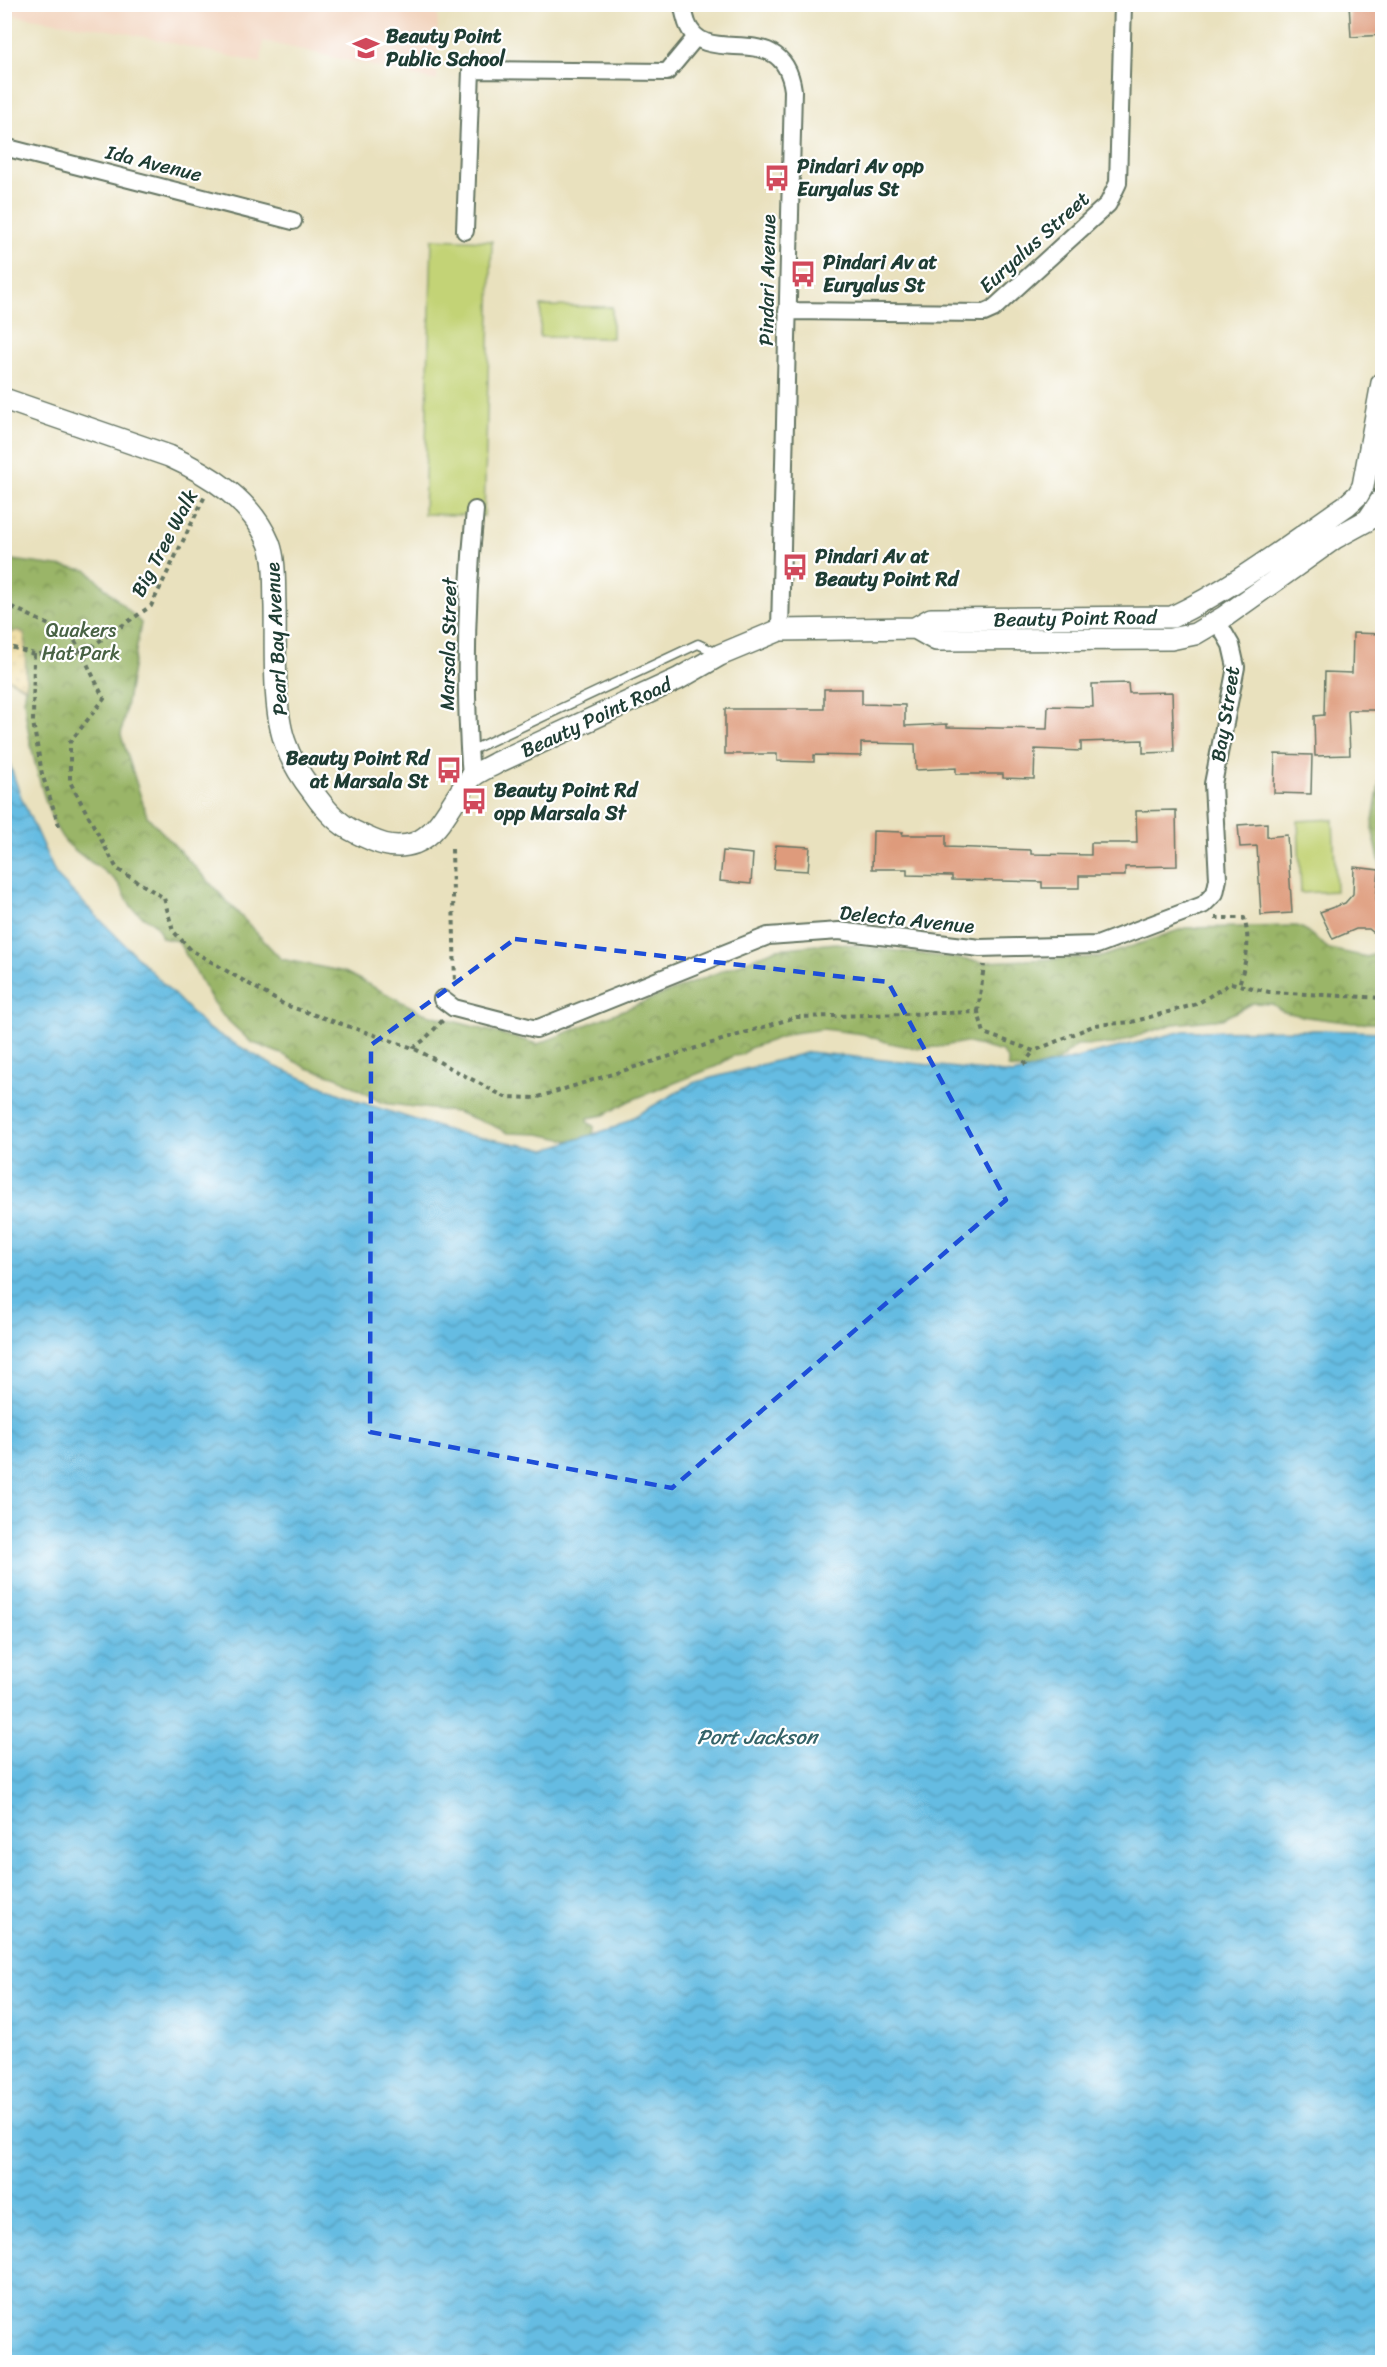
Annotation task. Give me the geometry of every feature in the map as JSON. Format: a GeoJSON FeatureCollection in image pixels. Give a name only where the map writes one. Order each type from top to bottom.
{"type":"FeatureCollection","features":[{"type":"Feature","properties":{"kind":"street"},"geometry":{"type":"LineString","coordinates":[[465,231],[471,70],[667,72],[696,37],[688,27],[683,4]]}},
{"type":"Feature","properties":{"kind":"street","name":"Euryalus Street"},"geometry":{"type":"LineString","coordinates":[[787,311],[984,313],[993,309],[1100,212],[1108,204],[1118,183],[1124,4]]}},
{"type":"Feature","properties":{"kind":"street","name":"Pindari Avenue"},"geometry":{"type":"LineString","coordinates":[[696,37],[711,45],[757,47],[774,54],[785,65],[793,90],[780,630]]}},
{"type":"Feature","properties":{"kind":"street","name":"Ida Avenue"},"geometry":{"type":"LineString","coordinates":[[4,147],[293,220]]}},
{"type":"Feature","properties":{"kind":"street","name":"Beauty Point Road"},"geometry":{"type":"LineString","coordinates":[[471,777],[498,762],[678,678],[720,655],[780,630],[915,628],[931,620],[1172,617],[1201,603],[1229,585],[1347,505],[1358,495],[1363,486],[1383,382]]}},
{"type":"Feature","properties":{"kind":"street","name":"Pearl Bay Avenue"},"geometry":{"type":"LineString","coordinates":[[4,399],[169,456],[214,479],[259,523],[270,545],[273,570],[281,729],[285,745],[300,775],[320,803],[346,828],[377,844],[399,847],[417,842],[430,833],[471,777]]}},
{"type":"Feature","properties":{"kind":"street"},"geometry":{"type":"LineString","coordinates":[[1217,621],[1335,538],[1368,520],[1383,499]]}},
{"type":"Feature","properties":{"kind":"street","name":"Marsala Street"},"geometry":{"type":"LineString","coordinates":[[471,777],[468,676],[471,553],[475,510]]}},
{"type":"Feature","properties":{"kind":"street","name":"Beauty Point Road"},"geometry":{"type":"LineString","coordinates":[[915,628],[936,640],[1171,639],[1195,634],[1217,621]]}},
{"type":"Feature","properties":{"kind":"street","name":"Bay Street"},"geometry":{"type":"LineString","coordinates":[[1203,905],[1215,893],[1218,879],[1214,784],[1236,667],[1231,645],[1217,621]]}},
{"type":"Feature","properties":{"kind":"street","name":"Delecta Avenue"},"geometry":{"type":"LineString","coordinates":[[448,1003],[536,1029],[768,936],[839,931],[986,948],[1097,945],[1203,905]]}},
{"type":"Feature","properties":{"kind":"lane","name":"Beauty Point Road"},"geometry":{"type":"LineString","coordinates":[[469,751],[698,644],[720,655]]}},
{"type":"Feature","properties":{"kind":"path"},"geometry":{"type":"LineString","coordinates":[[4,233],[4,238]]}},
{"type":"Feature","properties":{"kind":"path","name":"Big Tree Walk"},"geometry":{"type":"LineString","coordinates":[[82,653],[151,606],[214,479]]}},
{"type":"Feature","properties":{"kind":"path"},"geometry":{"type":"LineString","coordinates":[[4,603],[72,636],[82,653],[34,654],[4,645]]}},
{"type":"Feature","properties":{"kind":"path"},"geometry":{"type":"LineString","coordinates":[[34,654],[33,722],[42,774],[60,828]]}},
{"type":"Feature","properties":{"kind":"path"},"geometry":{"type":"LineString","coordinates":[[413,1048],[424,1040],[448,1003],[455,906],[452,849]]}},
{"type":"Feature","properties":{"kind":"path"},"geometry":{"type":"LineString","coordinates":[[1203,905],[1210,918],[1244,918],[1248,944],[1239,985]]}},
{"type":"Feature","properties":{"kind":"path"},"geometry":{"type":"LineString","coordinates":[[978,1012],[986,948]]}},
{"type":"Feature","properties":{"kind":"path"},"geometry":{"type":"LineString","coordinates":[[1026,1065],[1025,1062],[1034,1051]]}},
{"type":"Feature","properties":{"kind":"highlighted area"},"geometry":{"type":"Polygon","coordinates":[[[515,939],[888,982],[1006,1200],[672,1488],[370,1432],[371,1045],[515,939]]]}},
{"type":"Feature","properties":{"kind":"shaded area","name":"Beauty Point Public School"},"geometry":{"type":"Polygon","coordinates":[[[4,5],[438,5],[437,81],[263,41],[261,63],[122,32],[5,14],[4,5]]]}},
{"type":"Feature","properties":{"kind":"green space"},"geometry":{"type":"Polygon","coordinates":[[[432,239],[492,241],[484,516],[424,514],[432,239]]]}},
{"type":"Feature","properties":{"kind":"green space"},"geometry":{"type":"Polygon","coordinates":[[[541,306],[612,307],[612,338],[540,337],[541,306]]]}},
{"type":"Feature","properties":{"kind":"green space","name":"Quakers Hat Park"},"geometry":{"type":"Polygon","coordinates":[[[5,559],[87,570],[141,623],[121,735],[147,816],[281,959],[345,972],[423,1013],[538,1044],[777,949],[836,943],[983,962],[1101,957],[1185,928],[1296,926],[1304,929],[1329,949],[1367,957],[1382,951],[1382,1023],[1353,1023],[1307,1017],[1284,1012],[1272,1004],[1253,1003],[1222,1019],[1173,1024],[1114,1044],[1077,1045],[1055,1063],[1038,1068],[1031,1073],[1027,1070],[1008,1068],[1008,1060],[1002,1052],[965,1042],[916,1048],[889,1043],[863,1034],[823,1029],[792,1033],[750,1048],[741,1055],[733,1056],[717,1066],[629,1101],[604,1115],[588,1118],[587,1122],[594,1126],[593,1136],[577,1142],[539,1134],[508,1133],[456,1112],[382,1103],[337,1077],[307,1068],[284,1055],[251,1042],[219,1012],[178,941],[162,938],[155,924],[134,910],[115,880],[76,852],[65,841],[57,829],[43,794],[32,751],[24,697],[26,679],[24,634],[19,630],[5,635],[5,559]]]}},
{"type":"Feature","properties":{"kind":"green space"},"geometry":{"type":"Polygon","coordinates":[[[1382,765],[1382,872],[1372,828],[1382,765]]]}},
{"type":"Feature","properties":{"kind":"green space"},"geometry":{"type":"Polygon","coordinates":[[[1333,819],[1336,891],[1301,893],[1298,821],[1333,819]]]}},
{"type":"Feature","properties":{"kind":"sand"},"geometry":{"type":"Polygon","coordinates":[[[19,630],[24,634],[25,640],[26,688],[5,677],[5,635],[19,630]]]}},
{"type":"Feature","properties":{"kind":"water","name":"Port Jackson"},"geometry":{"type":"Polygon","coordinates":[[[4,748],[21,797],[56,875],[207,1028],[274,1066],[357,1101],[456,1133],[546,1149],[616,1127],[693,1083],[809,1052],[1013,1074],[1184,1031],[1382,1032],[1382,2362],[5,2362],[4,748]]]}},
{"type":"Feature","properties":{"kind":"building"},"geometry":{"type":"Polygon","coordinates":[[[1349,4],[1383,4],[1383,35],[1351,37],[1349,4]]]}},
{"type":"Feature","properties":{"kind":"building"},"geometry":{"type":"Polygon","coordinates":[[[1353,633],[1383,634],[1383,665],[1376,665],[1375,710],[1348,710],[1350,755],[1315,756],[1314,716],[1324,715],[1325,672],[1352,673],[1353,633]]]}},
{"type":"Feature","properties":{"kind":"building"},"geometry":{"type":"Polygon","coordinates":[[[1128,683],[1129,693],[1172,692],[1174,752],[1143,753],[1143,740],[1081,742],[1081,751],[1035,749],[1034,779],[1003,778],[1003,774],[956,774],[956,768],[916,770],[915,744],[861,743],[861,756],[814,755],[814,762],[777,761],[777,754],[725,754],[725,709],[824,709],[824,689],[862,689],[862,704],[905,705],[905,726],[947,724],[947,727],[1047,729],[1048,706],[1093,707],[1092,684],[1128,683]]]}},
{"type":"Feature","properties":{"kind":"building"},"geometry":{"type":"Polygon","coordinates":[[[1275,754],[1312,755],[1311,794],[1274,793],[1275,754]]]}},
{"type":"Feature","properties":{"kind":"building"},"geometry":{"type":"Polygon","coordinates":[[[1176,810],[1177,866],[1125,867],[1125,876],[1079,876],[1079,888],[1042,888],[1042,882],[952,880],[952,876],[907,875],[907,869],[872,869],[873,831],[903,832],[902,835],[946,835],[946,847],[1031,850],[1031,854],[1091,855],[1091,843],[1137,843],[1136,811],[1176,810]]]}},
{"type":"Feature","properties":{"kind":"building"},"geometry":{"type":"Polygon","coordinates":[[[1267,823],[1267,837],[1287,835],[1292,913],[1261,915],[1257,846],[1240,847],[1238,825],[1267,823]]]}},
{"type":"Feature","properties":{"kind":"building"},"geometry":{"type":"Polygon","coordinates":[[[776,845],[810,847],[808,871],[774,869],[776,845]]]}},
{"type":"Feature","properties":{"kind":"building"},"geometry":{"type":"Polygon","coordinates":[[[723,851],[753,854],[751,884],[720,881],[723,851]]]}},
{"type":"Feature","properties":{"kind":"building"},"geometry":{"type":"Polygon","coordinates":[[[1354,867],[1379,870],[1376,899],[1383,911],[1383,940],[1369,929],[1356,929],[1333,939],[1320,912],[1345,903],[1353,894],[1354,867]]]}},
{"type":"Feature","properties":{"kind":"place","name":"Beauty Point Public School"},"geometry":{"type":"Point","coordinates":[366,48]}},
{"type":"Feature","properties":{"kind":"place","name":"Pindari Av opp Euryalus St"},"geometry":{"type":"Point","coordinates":[777,178]}},
{"type":"Feature","properties":{"kind":"place","name":"Pindari Av at Euryalus St"},"geometry":{"type":"Point","coordinates":[803,274]}},
{"type":"Feature","properties":{"kind":"place","name":"Pindari Av at Beauty Point Rd"},"geometry":{"type":"Point","coordinates":[795,567]}},
{"type":"Feature","properties":{"kind":"place","name":"Beauty Point Rd at Marsala St"},"geometry":{"type":"Point","coordinates":[449,770]}},
{"type":"Feature","properties":{"kind":"place","name":"Beauty Point Rd opp Marsala St"},"geometry":{"type":"Point","coordinates":[474,801]}}]}
